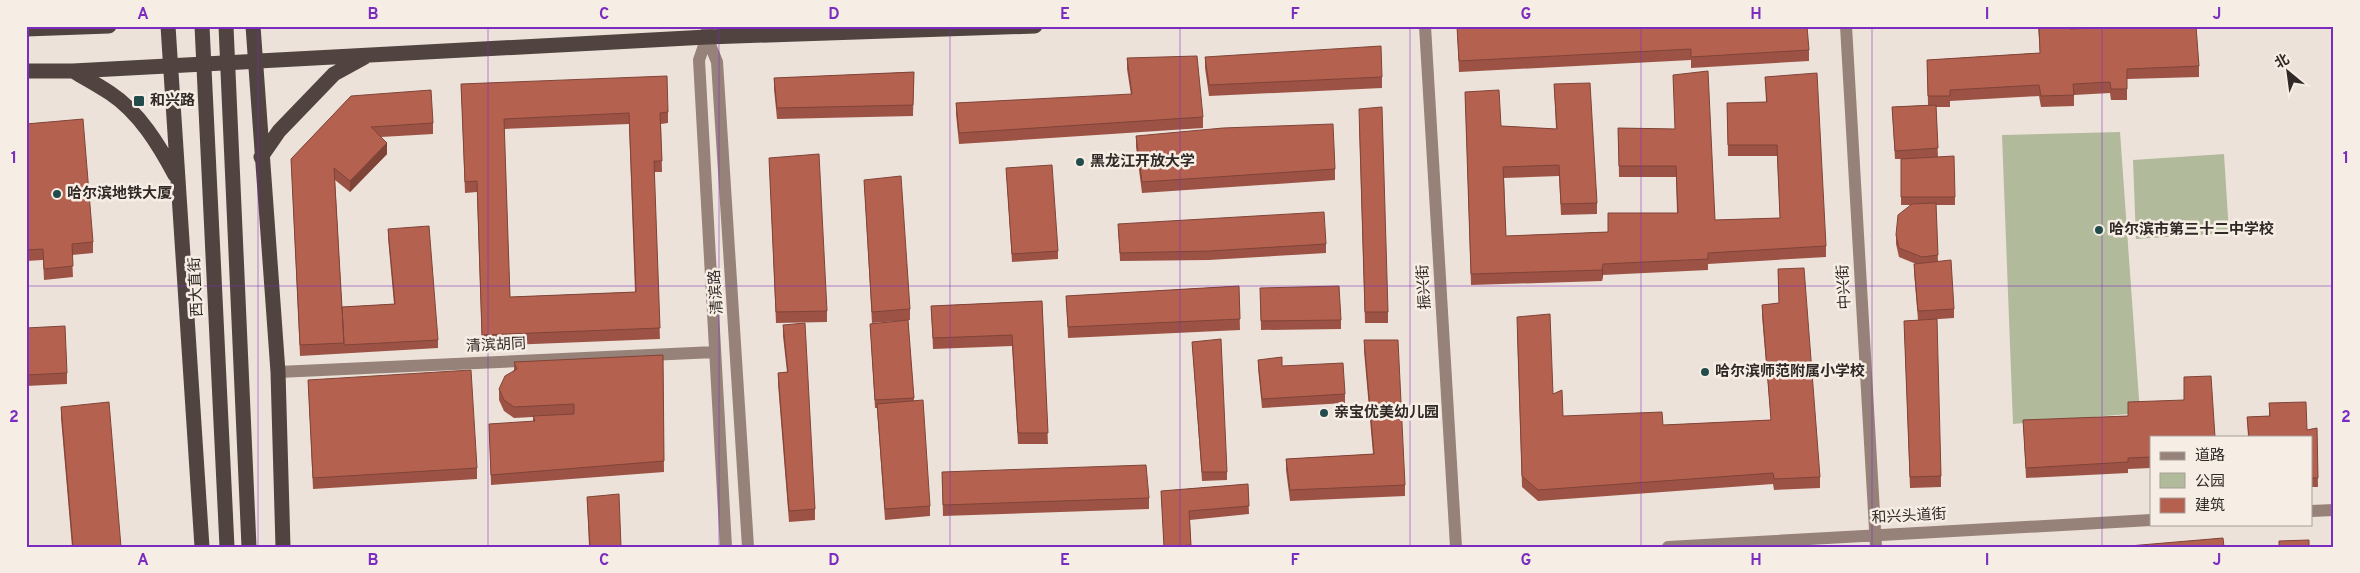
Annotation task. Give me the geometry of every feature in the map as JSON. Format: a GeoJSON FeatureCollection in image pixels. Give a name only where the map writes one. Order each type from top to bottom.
{"type":"FeatureCollection","features":[{"type":"Feature","properties":{"kind":"highway"},"geometry":{"type":"LineString","coordinates":[[26,29],[109,26]]}},
{"type":"Feature","properties":{"kind":"highway"},"geometry":{"type":"LineString","coordinates":[[168,26],[202,547]]}},
{"type":"Feature","properties":{"kind":"highway","name":"西大直街"},"geometry":{"type":"LineString","coordinates":[[202,26],[227,547]]}},
{"type":"Feature","properties":{"kind":"highway"},"geometry":{"type":"LineString","coordinates":[[226,26],[249,547]]}},
{"type":"Feature","properties":{"kind":"highway"},"geometry":{"type":"LineString","coordinates":[[253,26],[278,372],[283,547]]}},
{"type":"Feature","properties":{"kind":"highway"},"geometry":{"type":"LineString","coordinates":[[26,71],[73,71],[170,64],[368,55],[707,31],[1035,26]]}},
{"type":"Feature","properties":{"kind":"highway"},"geometry":{"type":"LineString","coordinates":[[261,157],[279,131],[334,74],[368,55]]}},
{"type":"Feature","properties":{"kind":"highway"},"geometry":{"type":"LineString","coordinates":[[73,71],[112,94],[137,118],[159,144],[178,179]]}},
{"type":"Feature","properties":{"kind":"street","name":"振兴街"},"geometry":{"type":"LineString","coordinates":[[1426,26],[1456,547]]}},
{"type":"Feature","properties":{"kind":"street","name":"中兴街"},"geometry":{"type":"LineString","coordinates":[[1846,26],[1876,541]]}},
{"type":"Feature","properties":{"kind":"street","name":"清滨路"},"geometry":{"type":"LineString","coordinates":[[707,31],[699,60],[726,547]]}},
{"type":"Feature","properties":{"kind":"street","name":"清滨路"},"geometry":{"type":"LineString","coordinates":[[707,31],[717,62],[748,547]]}},
{"type":"Feature","properties":{"kind":"street","name":"清滨胡同"},"geometry":{"type":"LineString","coordinates":[[278,372],[715,352]]}},
{"type":"Feature","properties":{"kind":"street"},"geometry":{"type":"LineString","coordinates":[[2312,511],[2334,510]]}},
{"type":"Feature","properties":{"kind":"street","name":"和兴头道街"},"geometry":{"type":"LineString","coordinates":[[1668,547],[1876,541],[2150,520]]}},
{"type":"Feature","properties":{"kind":"green space"},"geometry":{"type":"Polygon","coordinates":[[[2120,132],[2140,413],[2013,424],[2002,135],[2120,132]]]}},
{"type":"Feature","properties":{"kind":"green space"},"geometry":{"type":"Polygon","coordinates":[[[2224,154],[2229,233],[2136,239],[2133,160],[2224,154]]]}},
{"type":"Feature","properties":{"kind":"building"},"geometry":{"type":"Polygon","coordinates":[[[1807,26],[1809,50],[1691,57],[1691,49],[1459,61],[1457,27],[1807,26]]]}},
{"type":"Feature","properties":{"kind":"building"},"geometry":{"type":"Polygon","coordinates":[[[2039,26],[2069,26],[2070,29],[2196,26],[2199,66],[2127,69],[2127,89],[2111,89],[2110,82],[2073,84],[2074,95],[2041,96],[2039,85],[1950,90],[1950,96],[1928,96],[1927,60],[2040,53],[2039,26]]]}},
{"type":"Feature","properties":{"kind":"building"},"geometry":{"type":"Polygon","coordinates":[[[1381,46],[1382,77],[1209,85],[1205,57],[1381,46]]]}},
{"type":"Feature","properties":{"kind":"building"},"geometry":{"type":"Polygon","coordinates":[[[1197,56],[1203,117],[959,133],[956,103],[1132,94],[1127,58],[1197,56]]]}},
{"type":"Feature","properties":{"kind":"building"},"geometry":{"type":"Polygon","coordinates":[[[1708,71],[1715,220],[1780,218],[1777,145],[1728,145],[1727,103],[1767,102],[1765,77],[1817,73],[1826,246],[1708,253],[1708,259],[1603,264],[1602,270],[1471,274],[1465,92],[1499,90],[1501,126],[1557,129],[1554,84],[1590,83],[1597,203],[1561,204],[1559,165],[1503,167],[1506,236],[1608,232],[1608,213],[1678,213],[1676,166],[1619,166],[1618,128],[1675,129],[1673,75],[1708,71]]]}},
{"type":"Feature","properties":{"kind":"building"},"geometry":{"type":"Polygon","coordinates":[[[914,72],[913,105],[777,108],[774,78],[914,72]]]}},
{"type":"Feature","properties":{"kind":"building"},"geometry":{"type":"Polygon","coordinates":[[[667,76],[668,112],[660,113],[662,161],[654,161],[660,328],[482,335],[477,181],[465,182],[461,84],[667,76]],[[629,113],[504,119],[510,297],[636,292],[629,113]]]}},
{"type":"Feature","properties":{"kind":"building"},"geometry":{"type":"Polygon","coordinates":[[[431,90],[433,123],[371,127],[387,143],[350,181],[334,168],[344,343],[300,345],[291,159],[351,96],[431,90]]]}},
{"type":"Feature","properties":{"kind":"building"},"geometry":{"type":"Polygon","coordinates":[[[1936,105],[1938,148],[1895,151],[1892,107],[1936,105]]]}},
{"type":"Feature","properties":{"kind":"building"},"geometry":{"type":"Polygon","coordinates":[[[1382,107],[1388,312],[1365,312],[1359,109],[1382,107]]]}},
{"type":"Feature","properties":{"kind":"building","name":"哈尔滨地铁大厦"},"geometry":{"type":"Polygon","coordinates":[[[83,119],[93,242],[72,244],[73,266],[44,269],[43,249],[26,250],[26,124],[83,119]]]}},
{"type":"Feature","properties":{"kind":"building"},"geometry":{"type":"Polygon","coordinates":[[[1333,124],[1335,169],[1142,182],[1136,136],[1223,128],[1333,124]]]}},
{"type":"Feature","properties":{"kind":"building"},"geometry":{"type":"Polygon","coordinates":[[[819,154],[827,311],[776,312],[769,158],[819,154]]]}},
{"type":"Feature","properties":{"kind":"building"},"geometry":{"type":"Polygon","coordinates":[[[1954,156],[1955,197],[1901,197],[1901,159],[1954,156]]]}},
{"type":"Feature","properties":{"kind":"building"},"geometry":{"type":"Polygon","coordinates":[[[1052,165],[1058,251],[1012,254],[1006,168],[1052,165]]]}},
{"type":"Feature","properties":{"kind":"building"},"geometry":{"type":"Polygon","coordinates":[[[901,176],[910,309],[872,312],[864,180],[901,176]]]}},
{"type":"Feature","properties":{"kind":"building"},"geometry":{"type":"Polygon","coordinates":[[[1936,203],[1938,255],[1922,257],[1899,248],[1896,235],[1898,215],[1912,204],[1936,203]]]}},
{"type":"Feature","properties":{"kind":"building"},"geometry":{"type":"Polygon","coordinates":[[[1324,212],[1326,244],[1209,251],[1120,253],[1118,224],[1324,212]]]}},
{"type":"Feature","properties":{"kind":"building"},"geometry":{"type":"Polygon","coordinates":[[[429,226],[438,340],[344,345],[342,307],[395,304],[388,229],[429,226]]]}},
{"type":"Feature","properties":{"kind":"building"},"geometry":{"type":"Polygon","coordinates":[[[1951,260],[1954,309],[1918,311],[1914,264],[1951,260]]]}},
{"type":"Feature","properties":{"kind":"building"},"geometry":{"type":"Polygon","coordinates":[[[1804,268],[1820,477],[1774,479],[1773,473],[1538,490],[1522,476],[1517,317],[1550,314],[1553,394],[1562,390],[1563,416],[1662,412],[1663,425],[1771,420],[1762,305],[1779,303],[1778,269],[1804,268]]]}},
{"type":"Feature","properties":{"kind":"building"},"geometry":{"type":"Polygon","coordinates":[[[1239,286],[1240,319],[1068,327],[1066,296],[1239,286]]]}},
{"type":"Feature","properties":{"kind":"building"},"geometry":{"type":"Polygon","coordinates":[[[1339,286],[1341,320],[1261,321],[1260,288],[1339,286]]]}},
{"type":"Feature","properties":{"kind":"building"},"geometry":{"type":"Polygon","coordinates":[[[1042,301],[1048,433],[1018,433],[1012,335],[933,338],[931,306],[1042,301]]]}},
{"type":"Feature","properties":{"kind":"building"},"geometry":{"type":"Polygon","coordinates":[[[1937,319],[1941,476],[1910,477],[1904,321],[1937,319]]]}},
{"type":"Feature","properties":{"kind":"building"},"geometry":{"type":"Polygon","coordinates":[[[908,320],[914,398],[875,400],[870,324],[908,320]]]}},
{"type":"Feature","properties":{"kind":"building"},"geometry":{"type":"Polygon","coordinates":[[[805,323],[815,509],[789,511],[778,373],[788,372],[783,325],[805,323]]]}},
{"type":"Feature","properties":{"kind":"building"},"geometry":{"type":"Polygon","coordinates":[[[65,326],[67,373],[26,375],[26,328],[65,326]]]}},
{"type":"Feature","properties":{"kind":"building"},"geometry":{"type":"Polygon","coordinates":[[[1221,339],[1227,472],[1202,472],[1192,342],[1221,339]]]}},
{"type":"Feature","properties":{"kind":"building"},"geometry":{"type":"Polygon","coordinates":[[[1364,340],[1398,340],[1405,485],[1290,490],[1286,459],[1374,454],[1364,340]]]}},
{"type":"Feature","properties":{"kind":"building"},"geometry":{"type":"Polygon","coordinates":[[[663,355],[664,461],[491,475],[489,424],[535,421],[533,416],[574,414],[574,404],[514,407],[504,400],[499,389],[505,376],[517,369],[514,362],[663,355]]]}},
{"type":"Feature","properties":{"kind":"building"},"geometry":{"type":"Polygon","coordinates":[[[1282,357],[1282,366],[1343,363],[1345,394],[1262,399],[1258,360],[1282,357]]]}},
{"type":"Feature","properties":{"kind":"building"},"geometry":{"type":"Polygon","coordinates":[[[471,370],[477,468],[313,478],[308,380],[471,370]]]}},
{"type":"Feature","properties":{"kind":"building"},"geometry":{"type":"Polygon","coordinates":[[[2211,376],[2215,436],[2150,436],[2150,457],[2128,458],[2128,462],[2026,468],[2023,420],[2128,416],[2128,402],[2184,400],[2184,377],[2211,376]]]}},
{"type":"Feature","properties":{"kind":"building"},"geometry":{"type":"Polygon","coordinates":[[[923,400],[930,506],[885,509],[877,404],[923,400]]]}},
{"type":"Feature","properties":{"kind":"building"},"geometry":{"type":"Polygon","coordinates":[[[109,402],[121,547],[73,547],[61,407],[109,402]]]}},
{"type":"Feature","properties":{"kind":"building"},"geometry":{"type":"Polygon","coordinates":[[[2306,402],[2307,430],[2317,428],[2318,478],[2312,478],[2312,436],[2249,436],[2247,417],[2270,416],[2269,403],[2306,402]]]}},
{"type":"Feature","properties":{"kind":"building"},"geometry":{"type":"Polygon","coordinates":[[[1146,465],[1149,498],[943,505],[942,472],[1146,465]]]}},
{"type":"Feature","properties":{"kind":"building"},"geometry":{"type":"Polygon","coordinates":[[[1248,484],[1249,506],[1189,511],[1191,545],[1164,547],[1161,491],[1248,484]]]}},
{"type":"Feature","properties":{"kind":"building"},"geometry":{"type":"Polygon","coordinates":[[[619,494],[621,547],[590,547],[587,497],[619,494]]]}},
{"type":"Feature","properties":{"kind":"building"},"geometry":{"type":"Polygon","coordinates":[[[2223,538],[2224,547],[2117,547],[2223,538]]]}},
{"type":"Feature","properties":{"kind":"building"},"geometry":{"type":"Polygon","coordinates":[[[2309,540],[2309,547],[2279,547],[2279,541],[2309,540]]]}},
{"type":"Feature","properties":{"kind":"place","name":"和兴路"},"geometry":{"type":"Point","coordinates":[139,101]}},
{"type":"Feature","properties":{"kind":"place","name":"黑龙江开放大学"},"geometry":{"type":"Point","coordinates":[1080,162]}},
{"type":"Feature","properties":{"kind":"place","name":"哈尔滨地铁大厦"},"geometry":{"type":"Point","coordinates":[57,194]}},
{"type":"Feature","properties":{"kind":"place","name":"哈尔滨市第三十二中学校"},"geometry":{"type":"Point","coordinates":[2099,230]}},
{"type":"Feature","properties":{"kind":"place","name":"哈尔滨师范附属小学校"},"geometry":{"type":"Point","coordinates":[1705,372]}},
{"type":"Feature","properties":{"kind":"place","name":"亲宝优美幼儿园"},"geometry":{"type":"Point","coordinates":[1324,413]}}]}
